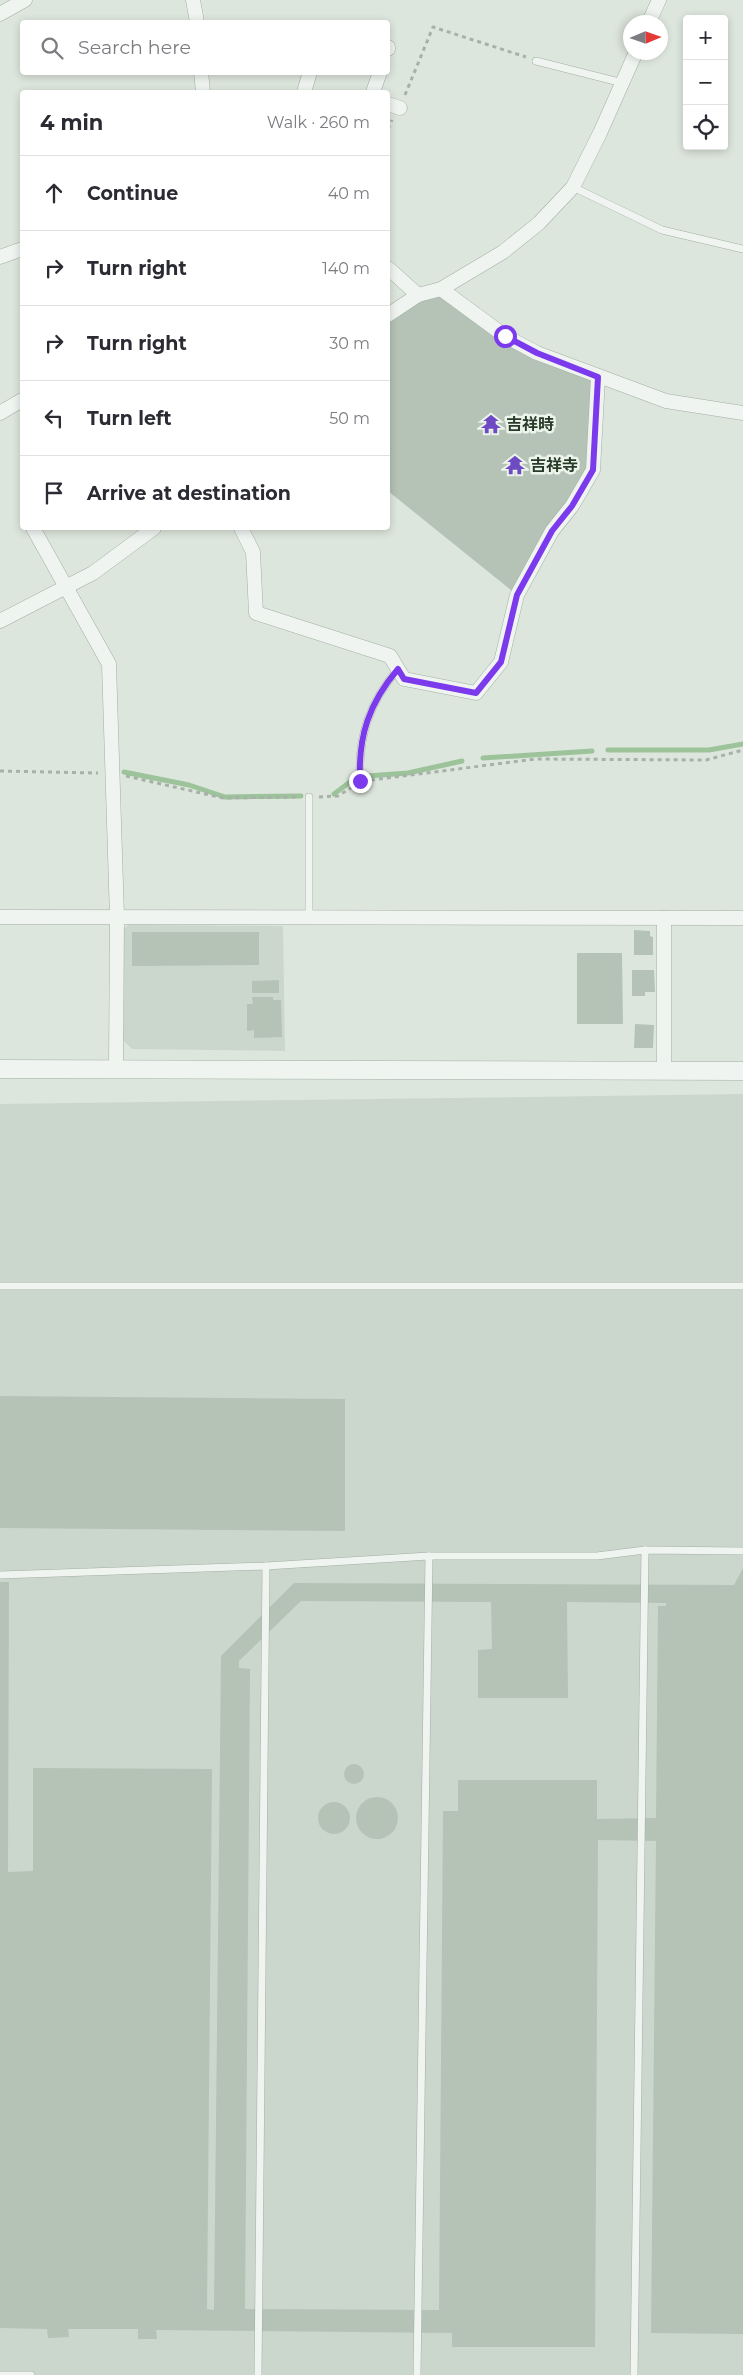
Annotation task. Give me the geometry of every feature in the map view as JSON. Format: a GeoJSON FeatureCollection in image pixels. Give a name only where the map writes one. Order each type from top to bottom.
{"type":"FeatureCollection","features":[{"type":"Feature","properties":{"kind":"street"},"geometry":{"type":"LineString","coordinates":[[0,14],[25,0]]}},
{"type":"Feature","properties":{"kind":"street"},"geometry":{"type":"LineString","coordinates":[[193,0],[197,20]]}},
{"type":"Feature","properties":{"kind":"street"},"geometry":{"type":"LineString","coordinates":[[652,15],[659,0]]}},
{"type":"Feature","properties":{"kind":"street"},"geometry":{"type":"LineString","coordinates":[[390,315],[418,295],[441,289],[503,252],[539,223],[573,187],[633,60]]}},
{"type":"Feature","properties":{"kind":"street"},"geometry":{"type":"LineString","coordinates":[[201,75],[203,90]]}},
{"type":"Feature","properties":{"kind":"street"},"geometry":{"type":"LineString","coordinates":[[305,90],[309,75]]}},
{"type":"Feature","properties":{"kind":"street"},"geometry":{"type":"LineString","coordinates":[[375,90],[379,75]]}},
{"type":"Feature","properties":{"kind":"street"},"geometry":{"type":"LineString","coordinates":[[0,257],[20,249]]}},
{"type":"Feature","properties":{"kind":"street"},"geometry":{"type":"LineString","coordinates":[[390,270],[418,295]]}},
{"type":"Feature","properties":{"kind":"street"},"geometry":{"type":"LineString","coordinates":[[441,289],[505,336],[537,353],[666,401],[743,413]]}},
{"type":"Feature","properties":{"kind":"street"},"geometry":{"type":"LineString","coordinates":[[242,530],[253,552],[256,613],[390,656],[404,679],[476,693],[501,662],[517,595],[552,531],[572,506],[593,470],[598,377]]}},
{"type":"Feature","properties":{"kind":"street"},"geometry":{"type":"LineString","coordinates":[[0,413],[20,401]]}},
{"type":"Feature","properties":{"kind":"street"},"geometry":{"type":"LineString","coordinates":[[34,530],[109,664],[116,917],[116,1070]]}},
{"type":"Feature","properties":{"kind":"street"},"geometry":{"type":"LineString","coordinates":[[0,621],[93,573],[151,530]]}},
{"type":"Feature","properties":{"kind":"street"},"geometry":{"type":"LineString","coordinates":[[0,917],[743,918]]}},
{"type":"Feature","properties":{"kind":"street"},"geometry":{"type":"LineString","coordinates":[[664,918],[664,1071]]}},
{"type":"Feature","properties":{"kind":"street"},"geometry":{"type":"LineString","coordinates":[[0,1069],[743,1071]]}},
{"type":"Feature","properties":{"kind":"lane"},"geometry":{"type":"LineString","coordinates":[[536,61],[623,83]]}},
{"type":"Feature","properties":{"kind":"lane"},"geometry":{"type":"LineString","coordinates":[[573,187],[662,230],[743,249]]}},
{"type":"Feature","properties":{"kind":"lane"},"geometry":{"type":"LineString","coordinates":[[360,781],[359,765],[368,716],[383,687],[398,669]]}},
{"type":"Feature","properties":{"kind":"lane"},"geometry":{"type":"LineString","coordinates":[[308,918],[309,797]]}},
{"type":"Feature","properties":{"kind":"lane"},"geometry":{"type":"LineString","coordinates":[[0,1286],[743,1286]]}},
{"type":"Feature","properties":{"kind":"lane"},"geometry":{"type":"LineString","coordinates":[[0,1575],[266,1566],[429,1556],[597,1556],[645,1550],[743,1551]]}},
{"type":"Feature","properties":{"kind":"lane"},"geometry":{"type":"LineString","coordinates":[[634,2375],[645,1550]]}},
{"type":"Feature","properties":{"kind":"lane"},"geometry":{"type":"LineString","coordinates":[[418,2375],[429,1556]]}},
{"type":"Feature","properties":{"kind":"lane"},"geometry":{"type":"LineString","coordinates":[[258,2375],[266,1566]]}},
{"type":"Feature","properties":{"kind":"lane"},"geometry":{"type":"LineString","coordinates":[[0,2375],[30,2375]]}},
{"type":"Feature","properties":{"kind":"path"},"geometry":{"type":"LineString","coordinates":[[390,121],[394,106],[433,27],[536,61]]}},
{"type":"Feature","properties":{"kind":"shaded area"},"geometry":{"type":"Polygon","coordinates":[[[128,925],[283,926],[285,1051],[132,1049],[122,1039],[123,930],[128,925]]]}},
{"type":"Feature","properties":{"kind":"shaded area"},"geometry":{"type":"Polygon","coordinates":[[[743,1094],[743,2375],[0,2375],[0,1104],[743,1094]]]}},
{"type":"Feature","properties":{"kind":"building","name":"吉祥時"},"geometry":{"type":"Polygon","coordinates":[[[441,289],[505,336],[598,377],[593,470],[517,595],[390,493],[390,316],[441,289]]]}},
{"type":"Feature","properties":{"kind":"building"},"geometry":{"type":"Polygon","coordinates":[[[634,930],[650,931],[650,936],[653,937],[653,955],[634,955],[634,930]]]}},
{"type":"Feature","properties":{"kind":"building"},"geometry":{"type":"Polygon","coordinates":[[[132,932],[259,932],[259,965],[132,966],[132,932]]]}},
{"type":"Feature","properties":{"kind":"building"},"geometry":{"type":"Polygon","coordinates":[[[577,953],[622,953],[623,1024],[577,1024],[577,953]]]}},
{"type":"Feature","properties":{"kind":"building"},"geometry":{"type":"Polygon","coordinates":[[[632,970],[654,970],[655,992],[645,992],[645,996],[632,996],[632,970]]]}},
{"type":"Feature","properties":{"kind":"building"},"geometry":{"type":"Polygon","coordinates":[[[279,980],[279,993],[252,993],[252,981],[279,980]]]}},
{"type":"Feature","properties":{"kind":"building"},"geometry":{"type":"Polygon","coordinates":[[[252,997],[273,997],[273,1000],[281,1000],[282,1037],[254,1038],[254,1030],[247,1031],[247,1004],[253,1004],[252,997]]]}},
{"type":"Feature","properties":{"kind":"building"},"geometry":{"type":"Polygon","coordinates":[[[635,1024],[654,1025],[653,1048],[634,1048],[635,1024]]]}},
{"type":"Feature","properties":{"kind":"building"},"geometry":{"type":"Polygon","coordinates":[[[0,1396],[345,1399],[345,1531],[0,1528],[0,1396]]]}},
{"type":"Feature","properties":{"kind":"building"},"geometry":{"type":"Polygon","coordinates":[[[743,1568],[743,2334],[651,2333],[656,1841],[598,1840],[595,2347],[452,2347],[452,2333],[156,2330],[157,2339],[138,2339],[138,2329],[68,2329],[69,2337],[48,2338],[47,2329],[0,2328],[0,1582],[9,1582],[8,1872],[33,1871],[33,1768],[212,1769],[207,2309],[214,2310],[221,1656],[294,1583],[734,1585],[743,1568]],[[301,1601],[239,1661],[239,1668],[250,1669],[245,2309],[439,2310],[443,1811],[458,1811],[458,1780],[597,1780],[597,1819],[656,1818],[658,1606],[666,1606],[666,1603],[567,1602],[568,1698],[478,1698],[478,1650],[492,1649],[491,1602],[301,1601]]]}},
{"type":"Feature","properties":{"kind":"building"},"geometry":{"type":"Polygon","coordinates":[[[350,1764],[358,1764],[364,1770],[364,1778],[358,1784],[350,1784],[344,1778],[344,1770],[350,1764]]]}},
{"type":"Feature","properties":{"kind":"building"},"geometry":{"type":"Polygon","coordinates":[[[377,1797],[392,1803],[398,1818],[392,1833],[377,1839],[362,1833],[356,1818],[362,1803],[377,1797]]]}},
{"type":"Feature","properties":{"kind":"building"},"geometry":{"type":"Polygon","coordinates":[[[334,1802],[345,1807],[350,1818],[345,1829],[334,1834],[323,1829],[318,1818],[323,1807],[334,1802]]]}},
{"type":"Feature","properties":{"kind":"waterway"},"geometry":{"type":"LineString","coordinates":[[608,750],[709,750],[743,744]]}},
{"type":"Feature","properties":{"kind":"waterway"},"geometry":{"type":"LineString","coordinates":[[483,758],[592,751]]}},
{"type":"Feature","properties":{"kind":"waterway"},"geometry":{"type":"LineString","coordinates":[[367,776],[408,773],[462,761]]}},
{"type":"Feature","properties":{"kind":"waterway"},"geometry":{"type":"LineString","coordinates":[[124,772],[189,785],[225,797],[301,796]]}},
{"type":"Feature","properties":{"kind":"waterway"},"geometry":{"type":"LineString","coordinates":[[334,794],[354,779]]}},
{"type":"Feature","properties":{"kind":"place","name":"吉祥時"},"geometry":{"type":"Point","coordinates":[491,424]}},
{"type":"Feature","properties":{"kind":"place","name":"吉祥寺"},"geometry":{"type":"Point","coordinates":[515,465]}},
{"type":"Feature","properties":{"kind":"route"},"geometry":{"type":"LineString","coordinates":[[360,781],[359,765],[368,716],[383,687],[398,669],[404,679],[476,693],[501,662],[517,595],[552,531],[572,506],[593,470],[598,377],[537,353],[505,336]]}}]}
